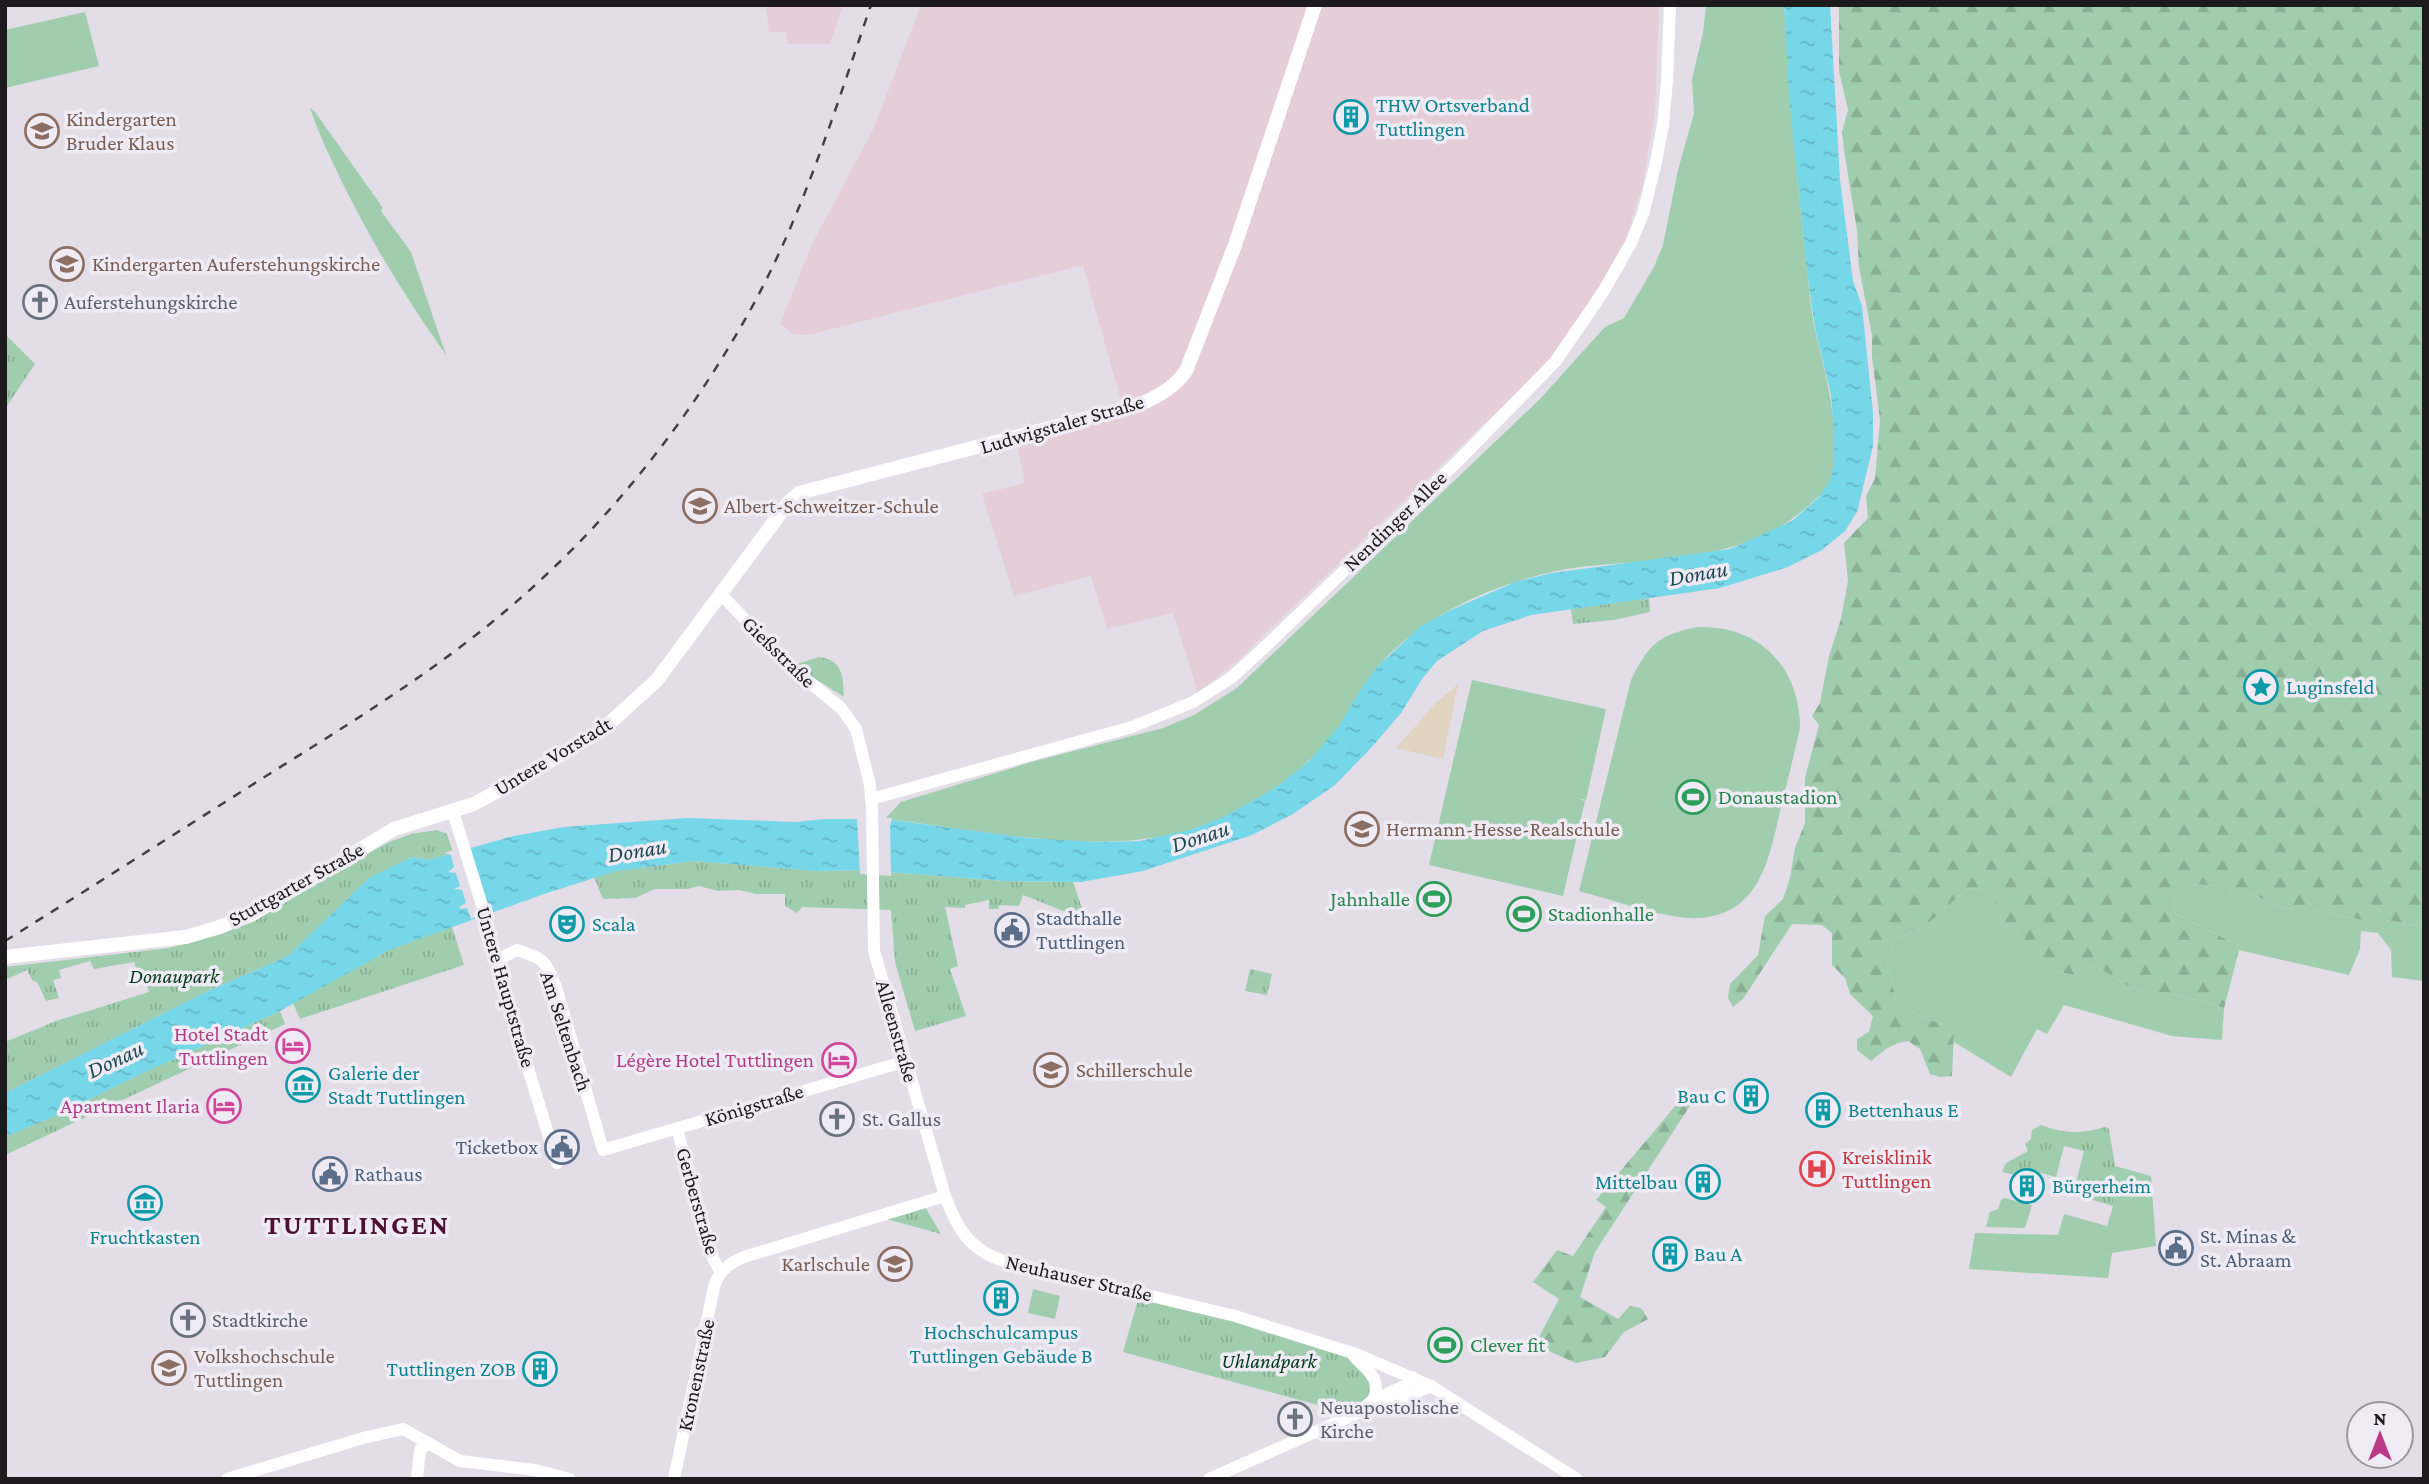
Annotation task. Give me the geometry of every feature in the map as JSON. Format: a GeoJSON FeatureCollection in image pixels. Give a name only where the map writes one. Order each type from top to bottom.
{"type":"FeatureCollection","features":[{"type":"Feature","properties":{"kind":"main road","name":"Ludwigstaler Straße"},"geometry":{"type":"LineString","coordinates":[[720,593],[788,503],[799,494],[1139,405],[1178,383],[1186,371],[1236,245],[1315,5]]}},
{"type":"Feature","properties":{"kind":"main road","name":"Untere Vorstadt"},"geometry":{"type":"LineString","coordinates":[[416,822],[474,804],[612,723],[657,680],[720,593]]}},
{"type":"Feature","properties":{"kind":"main road","name":"Stuttgarter Straße"},"geometry":{"type":"LineString","coordinates":[[5,957],[186,937],[216,928],[251,915],[384,834],[416,822]]}},
{"type":"Feature","properties":{"kind":"street","name":"Nendinger Allee"},"geometry":{"type":"LineString","coordinates":[[871,799],[1132,727],[1193,702],[1231,678],[1267,646],[1459,460],[1555,362],[1604,292],[1631,243],[1643,214],[1657,162],[1667,80],[1670,5]]}},
{"type":"Feature","properties":{"kind":"street","name":"Gießstraße"},"geometry":{"type":"LineString","coordinates":[[720,593],[787,664],[841,708]]}},
{"type":"Feature","properties":{"kind":"street","name":"Alleenstraße"},"geometry":{"type":"LineString","coordinates":[[841,708],[856,729],[871,799],[874,951],[945,1196]]}},
{"type":"Feature","properties":{"kind":"street","name":"Untere Hauptstraße"},"geometry":{"type":"LineString","coordinates":[[453,812],[557,1163]]}},
{"type":"Feature","properties":{"kind":"street","name":"Am Seltenbach"},"geometry":{"type":"LineString","coordinates":[[496,960],[517,950],[541,959],[548,970],[603,1150]]}},
{"type":"Feature","properties":{"kind":"street","name":"Königstraße"},"geometry":{"type":"LineString","coordinates":[[603,1150],[906,1061]]}},
{"type":"Feature","properties":{"kind":"street","name":"Gerberstraße"},"geometry":{"type":"LineString","coordinates":[[677,1129],[713,1258],[721,1273]]}},
{"type":"Feature","properties":{"kind":"street"},"geometry":{"type":"LineString","coordinates":[[721,1273],[738,1259],[945,1196]]}},
{"type":"Feature","properties":{"kind":"street","name":"Neuhauser Straße"},"geometry":{"type":"LineString","coordinates":[[945,1196],[964,1235],[974,1246],[992,1257],[1235,1316],[1354,1354],[1431,1386],[1577,1479]]}},
{"type":"Feature","properties":{"kind":"street","name":"Kronenstraße"},"geometry":{"type":"LineString","coordinates":[[674,1479],[714,1287],[721,1273]]}},
{"type":"Feature","properties":{"kind":"street"},"geometry":{"type":"LineString","coordinates":[[1354,1354],[1376,1381],[1373,1400]]}},
{"type":"Feature","properties":{"kind":"street"},"geometry":{"type":"LineString","coordinates":[[1209,1479],[1358,1413],[1373,1400],[1409,1384],[1412,1377]]}},
{"type":"Feature","properties":{"kind":"street"},"geometry":{"type":"LineString","coordinates":[[1358,1413],[1367,1413],[1431,1386]]}},
{"type":"Feature","properties":{"kind":"street"},"geometry":{"type":"LineString","coordinates":[[227,1479],[363,1438],[403,1429],[460,1461],[535,1470],[570,1479]]}},
{"type":"Feature","properties":{"kind":"street"},"geometry":{"type":"LineString","coordinates":[[417,1479],[420,1450],[428,1443]]}},
{"type":"Feature","properties":{"kind":"shaded area"},"geometry":{"type":"Polygon","coordinates":[[[766,5],[843,5],[830,44],[788,44],[785,32],[769,32],[766,5]]]}},
{"type":"Feature","properties":{"kind":"shaded area"},"geometry":{"type":"Polygon","coordinates":[[[921,5],[1659,5],[1655,110],[1643,184],[1619,261],[1582,321],[1545,365],[1238,660],[1198,693],[1173,613],[1107,629],[1091,576],[1014,596],[982,494],[1025,483],[1017,444],[1125,415],[1083,265],[808,335],[793,334],[780,324],[813,242],[873,130],[921,5]]]}},
{"type":"Feature","properties":{"kind":"shaded area"},"geometry":{"type":"Polygon","coordinates":[[[1458,684],[1443,759],[1396,748],[1434,705],[1458,684]]]}},
{"type":"Feature","properties":{"kind":"green space"},"geometry":{"type":"Polygon","coordinates":[[[1706,5],[1784,5],[1810,300],[1828,385],[1834,429],[1834,468],[1829,483],[1820,496],[1784,524],[1729,548],[1670,559],[1557,571],[1501,587],[1458,606],[1414,633],[1388,656],[1371,676],[1338,728],[1292,776],[1254,802],[1214,822],[1156,837],[1079,841],[1000,835],[885,819],[901,802],[1035,761],[1163,728],[1194,715],[1237,688],[1540,399],[1605,327],[1624,318],[1654,267],[1663,245],[1678,170],[1694,113],[1692,79],[1703,33],[1706,5]]]}},
{"type":"Feature","properties":{"kind":"green space"},"geometry":{"type":"Polygon","coordinates":[[[1839,5],[2424,5],[2424,927],[2386,920],[2362,920],[2313,910],[2295,910],[2221,886],[2191,884],[2175,901],[2174,913],[2236,944],[2239,950],[2224,1008],[2161,992],[2144,992],[2130,987],[2094,965],[2073,975],[2057,971],[2002,920],[1993,895],[1968,888],[1924,927],[1894,940],[1887,961],[1896,1000],[1917,1015],[1946,1026],[1954,1033],[1952,1076],[1930,1074],[1920,1049],[1908,1041],[1892,1046],[1871,1061],[1857,1050],[1857,1039],[1869,1032],[1873,1016],[1850,994],[1845,978],[1832,965],[1832,933],[1822,925],[1792,924],[1743,999],[1733,1007],[1728,998],[1730,984],[1758,955],[1765,916],[1783,899],[1795,848],[1805,823],[1805,778],[1819,725],[1812,716],[1820,703],[1848,581],[1844,543],[1868,518],[1866,496],[1875,479],[1880,420],[1872,335],[1859,267],[1857,230],[1842,132],[1848,110],[1839,71],[1839,5]]]}},
{"type":"Feature","properties":{"kind":"green space"},"geometry":{"type":"Polygon","coordinates":[[[85,12],[99,66],[5,88],[5,30],[85,12]]]}},
{"type":"Feature","properties":{"kind":"green space"},"geometry":{"type":"Polygon","coordinates":[[[310,108],[383,208],[381,211],[411,252],[446,355],[376,246],[340,178],[310,108]]]}},
{"type":"Feature","properties":{"kind":"green space"},"geometry":{"type":"Polygon","coordinates":[[[5,334],[35,364],[7,406],[5,405],[5,334]]]}},
{"type":"Feature","properties":{"kind":"green space"},"geometry":{"type":"Polygon","coordinates":[[[1649,598],[1650,612],[1614,620],[1573,624],[1571,609],[1649,598]]]}},
{"type":"Feature","properties":{"kind":"green space","name":"Donaustadion"},"geometry":{"type":"Polygon","coordinates":[[[1698,627],[1720,628],[1740,633],[1772,654],[1793,686],[1800,728],[1772,844],[1760,879],[1750,894],[1737,906],[1721,914],[1686,918],[1656,913],[1579,891],[1631,680],[1643,658],[1656,643],[1673,634],[1698,627]]]}},
{"type":"Feature","properties":{"kind":"green space"},"geometry":{"type":"Polygon","coordinates":[[[819,657],[837,665],[842,676],[844,697],[794,665],[819,657]]]}},
{"type":"Feature","properties":{"kind":"green space"},"geometry":{"type":"Polygon","coordinates":[[[1472,680],[1606,709],[1586,800],[1577,798],[1585,801],[1563,896],[1429,865],[1472,680]]]}},
{"type":"Feature","properties":{"kind":"green space","name":"Donaupark"},"geometry":{"type":"Polygon","coordinates":[[[437,830],[447,834],[453,853],[428,860],[412,857],[369,878],[288,956],[206,992],[5,1093],[5,1042],[56,1021],[149,992],[147,985],[140,981],[134,962],[94,969],[90,961],[59,970],[61,978],[53,980],[59,998],[46,1001],[37,982],[33,981],[27,970],[5,980],[5,967],[169,948],[225,933],[389,842],[411,834],[437,830]]]}},
{"type":"Feature","properties":{"kind":"green space"},"geometry":{"type":"Polygon","coordinates":[[[694,861],[816,871],[863,870],[1005,881],[1073,882],[1086,920],[1023,895],[1019,906],[999,905],[998,909],[989,909],[989,900],[965,905],[965,908],[945,907],[958,966],[950,969],[966,1016],[915,1031],[895,962],[891,910],[802,907],[797,913],[785,906],[785,894],[718,891],[699,886],[687,889],[655,889],[635,898],[603,899],[594,877],[615,871],[694,861]]]}},
{"type":"Feature","properties":{"kind":"green space"},"geometry":{"type":"Polygon","coordinates":[[[2191,884],[2221,886],[2295,910],[2313,910],[2362,920],[2386,920],[2424,927],[2424,981],[2392,977],[2391,950],[2378,933],[2361,931],[2360,949],[2349,975],[2239,950],[2236,944],[2174,913],[2175,901],[2191,884]]]}},
{"type":"Feature","properties":{"kind":"green space"},"geometry":{"type":"Polygon","coordinates":[[[1968,888],[1993,895],[2002,920],[2057,971],[2073,975],[2094,965],[2130,987],[2144,992],[2161,992],[2224,1008],[2222,1040],[2172,1036],[2064,1005],[2047,1034],[2037,1029],[2011,1077],[1954,1042],[1954,1033],[1946,1026],[1917,1015],[1896,1000],[1887,961],[1894,940],[1924,927],[1968,888]]]}},
{"type":"Feature","properties":{"kind":"green space"},"geometry":{"type":"Polygon","coordinates":[[[452,927],[464,965],[300,1019],[293,1003],[389,950],[452,927]]]}},
{"type":"Feature","properties":{"kind":"green space"},"geometry":{"type":"Polygon","coordinates":[[[1250,969],[1272,974],[1267,995],[1245,991],[1250,969]]]}},
{"type":"Feature","properties":{"kind":"green space"},"geometry":{"type":"Polygon","coordinates":[[[280,1011],[285,1024],[5,1155],[5,1137],[280,1011]]]}},
{"type":"Feature","properties":{"kind":"green space"},"geometry":{"type":"Polygon","coordinates":[[[1688,1091],[1695,1098],[1595,1252],[1580,1297],[1618,1319],[1630,1306],[1641,1308],[1648,1319],[1624,1332],[1605,1357],[1576,1363],[1535,1345],[1559,1299],[1533,1282],[1557,1250],[1573,1256],[1606,1207],[1596,1200],[1688,1091]]]}},
{"type":"Feature","properties":{"kind":"green space"},"geometry":{"type":"Polygon","coordinates":[[[2041,1125],[2073,1132],[2105,1127],[2109,1129],[2115,1166],[2113,1206],[2086,1198],[2087,1193],[2075,1187],[2084,1151],[2064,1146],[2056,1177],[2041,1173],[2034,1179],[2002,1172],[2006,1163],[2028,1151],[2025,1144],[2031,1139],[2032,1130],[2041,1125]]]}},
{"type":"Feature","properties":{"kind":"green space"},"geometry":{"type":"Polygon","coordinates":[[[2115,1166],[2151,1176],[2156,1246],[2112,1253],[2108,1278],[1969,1269],[1975,1233],[2058,1235],[2064,1214],[2107,1226],[2113,1206],[2115,1166]]]}},
{"type":"Feature","properties":{"kind":"green space"},"geometry":{"type":"Polygon","coordinates":[[[2005,1198],[2032,1205],[2025,1228],[1986,1227],[1990,1212],[1998,1209],[2001,1200],[2005,1198]]]}},
{"type":"Feature","properties":{"kind":"green space"},"geometry":{"type":"Polygon","coordinates":[[[925,1207],[941,1234],[883,1218],[925,1207]]]}},
{"type":"Feature","properties":{"kind":"green space"},"geometry":{"type":"Polygon","coordinates":[[[1033,1289],[1060,1296],[1055,1319],[1028,1313],[1033,1289]]]}},
{"type":"Feature","properties":{"kind":"green space","name":"Uhlandpark"},"geometry":{"type":"Polygon","coordinates":[[[1139,1296],[1225,1318],[1337,1352],[1355,1362],[1374,1384],[1367,1402],[1335,1419],[1329,1408],[1123,1352],[1139,1296]]]}},
{"type":"Feature","properties":{"kind":"water","name":"Donau"},"geometry":{"type":"Polygon","coordinates":[[[1784,5],[1830,5],[1840,180],[1853,281],[1862,306],[1873,413],[1873,446],[1857,512],[1845,531],[1822,550],[1788,567],[1720,588],[1531,615],[1483,631],[1437,661],[1401,713],[1335,785],[1293,814],[1252,835],[1143,871],[1081,882],[1005,881],[863,870],[816,871],[694,861],[616,871],[389,950],[280,1011],[5,1137],[5,1093],[206,992],[288,956],[369,878],[412,857],[428,860],[514,836],[564,827],[687,818],[795,822],[885,819],[1027,838],[1097,842],[1140,841],[1193,829],[1226,816],[1278,786],[1309,761],[1339,726],[1377,667],[1421,626],[1451,610],[1515,582],[1552,573],[1730,549],[1792,521],[1819,497],[1830,481],[1834,463],[1834,432],[1831,395],[1815,328],[1807,272],[1789,96],[1784,5]]]}},
{"type":"Feature","properties":{"kind":"pier"},"geometry":{"type":"Polygon","coordinates":[[[857,817],[892,818],[891,876],[860,874],[857,817]]]}},
{"type":"Feature","properties":{"kind":"pier"},"geometry":{"type":"Polygon","coordinates":[[[469,845],[489,913],[471,919],[467,908],[459,907],[466,903],[462,890],[454,889],[460,886],[456,873],[448,872],[454,867],[451,855],[444,853],[469,845]]]}},
{"type":"Feature","properties":{"kind":"railway"},"geometry":{"type":"LineString","coordinates":[[5,941],[346,726],[450,655],[547,574],[606,514],[660,448],[709,379],[771,271],[832,120],[871,5]]}},
{"type":"Feature","properties":{"kind":"place","name":"THW Ortsverband Tuttlingen"},"geometry":{"type":"Point","coordinates":[1351,117]}},
{"type":"Feature","properties":{"kind":"place","name":"Kindergarten Bruder Klaus"},"geometry":{"type":"Point","coordinates":[42,131]}},
{"type":"Feature","properties":{"kind":"place","name":"Kindergarten Auferstehungskirche"},"geometry":{"type":"Point","coordinates":[67,264]}},
{"type":"Feature","properties":{"kind":"place","name":"Auferstehungskirche"},"geometry":{"type":"Point","coordinates":[40,302]}},
{"type":"Feature","properties":{"kind":"place","name":"Albert-Schweitzer-Schule"},"geometry":{"type":"Point","coordinates":[700,506]}},
{"type":"Feature","properties":{"kind":"place","name":"Luginsfeld"},"geometry":{"type":"Point","coordinates":[2261,687]}},
{"type":"Feature","properties":{"kind":"place","name":"Donaustadion"},"geometry":{"type":"Point","coordinates":[1693,797]}},
{"type":"Feature","properties":{"kind":"place","name":"Hermann-Hesse-Realschule"},"geometry":{"type":"Point","coordinates":[1362,829]}},
{"type":"Feature","properties":{"kind":"place","name":"Jahnhalle"},"geometry":{"type":"Point","coordinates":[1434,899]}},
{"type":"Feature","properties":{"kind":"place","name":"Stadionhalle"},"geometry":{"type":"Point","coordinates":[1524,914]}},
{"type":"Feature","properties":{"kind":"place","name":"Scala"},"geometry":{"type":"Point","coordinates":[567,924]}},
{"type":"Feature","properties":{"kind":"place","name":"Stadthalle Tuttlingen"},"geometry":{"type":"Point","coordinates":[1012,930]}},
{"type":"Feature","properties":{"kind":"place","name":"Hotel Stadt Tuttlingen"},"geometry":{"type":"Point","coordinates":[293,1046]}},
{"type":"Feature","properties":{"kind":"place","name":"Légère Hotel Tuttlingen"},"geometry":{"type":"Point","coordinates":[839,1060]}},
{"type":"Feature","properties":{"kind":"place","name":"Schillerschule"},"geometry":{"type":"Point","coordinates":[1051,1070]}},
{"type":"Feature","properties":{"kind":"place","name":"Galerie der Stadt Tuttlingen"},"geometry":{"type":"Point","coordinates":[303,1085]}},
{"type":"Feature","properties":{"kind":"place","name":"Bau C"},"geometry":{"type":"Point","coordinates":[1751,1096]}},
{"type":"Feature","properties":{"kind":"place","name":"Apartment Ilaria"},"geometry":{"type":"Point","coordinates":[224,1106]}},
{"type":"Feature","properties":{"kind":"place","name":"Bettenhaus E"},"geometry":{"type":"Point","coordinates":[1823,1110]}},
{"type":"Feature","properties":{"kind":"place","name":"St. Gallus"},"geometry":{"type":"Point","coordinates":[837,1119]}},
{"type":"Feature","properties":{"kind":"place","name":"Ticketbox"},"geometry":{"type":"Point","coordinates":[562,1147]}},
{"type":"Feature","properties":{"kind":"place","name":"Kreisklinik Tuttlingen"},"geometry":{"type":"Point","coordinates":[1817,1169]}},
{"type":"Feature","properties":{"kind":"place","name":"Rathaus"},"geometry":{"type":"Point","coordinates":[330,1174]}},
{"type":"Feature","properties":{"kind":"place","name":"Mittelbau"},"geometry":{"type":"Point","coordinates":[1703,1182]}},
{"type":"Feature","properties":{"kind":"place","name":"Bürgerheim"},"geometry":{"type":"Point","coordinates":[2027,1186]}},
{"type":"Feature","properties":{"kind":"place","name":"Fruchtkasten"},"geometry":{"type":"Point","coordinates":[145,1203]}},
{"type":"Feature","properties":{"kind":"place","name":"St. Minas & St. Abraam"},"geometry":{"type":"Point","coordinates":[2176,1248]}},
{"type":"Feature","properties":{"kind":"place","name":"Bau A"},"geometry":{"type":"Point","coordinates":[1670,1254]}},
{"type":"Feature","properties":{"kind":"place","name":"Karlschule"},"geometry":{"type":"Point","coordinates":[895,1264]}},
{"type":"Feature","properties":{"kind":"place","name":"Hochschulcampus Tuttlingen Gebäude B"},"geometry":{"type":"Point","coordinates":[1001,1298]}},
{"type":"Feature","properties":{"kind":"place","name":"Stadtkirche"},"geometry":{"type":"Point","coordinates":[188,1320]}},
{"type":"Feature","properties":{"kind":"place","name":"Clever fit"},"geometry":{"type":"Point","coordinates":[1445,1345]}},
{"type":"Feature","properties":{"kind":"place","name":"Volkshochschule Tuttlingen"},"geometry":{"type":"Point","coordinates":[169,1368]}},
{"type":"Feature","properties":{"kind":"place","name":"Tuttlingen ZOB"},"geometry":{"type":"Point","coordinates":[540,1369]}},
{"type":"Feature","properties":{"kind":"place","name":"Neuapostolische Kirche"},"geometry":{"type":"Point","coordinates":[1295,1419]}},
{"type":"Feature","properties":{"kind":"district","name":"TUTTLINGEN"},"geometry":{"type":"Point","coordinates":[357,1224]}}]}
